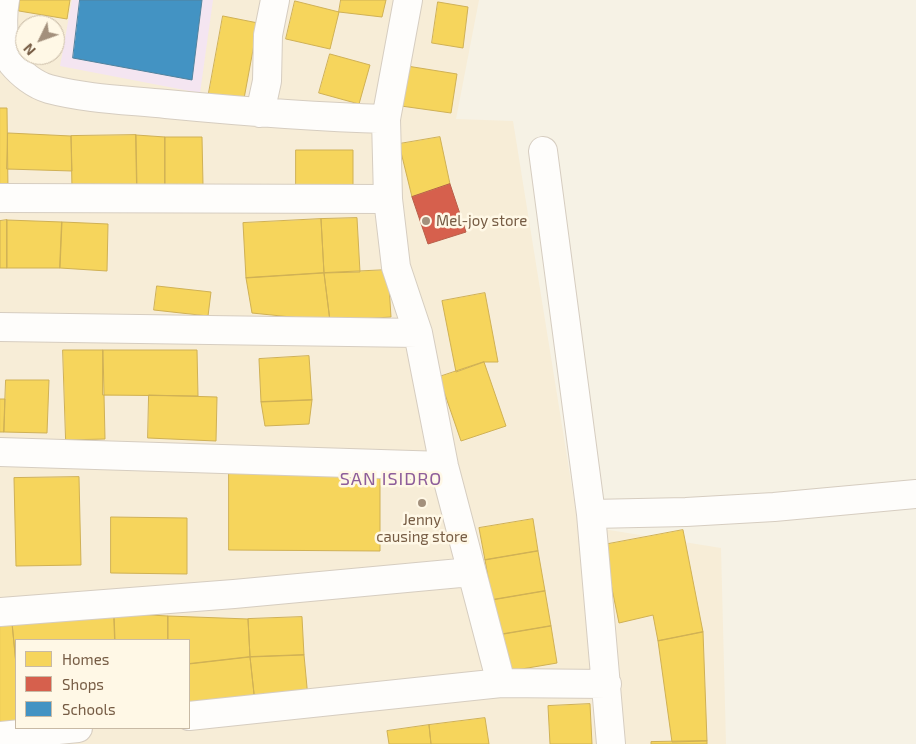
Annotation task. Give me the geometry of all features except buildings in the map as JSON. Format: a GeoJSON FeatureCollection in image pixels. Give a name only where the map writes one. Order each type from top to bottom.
{"type":"FeatureCollection","features":[{"type":"Feature","properties":{"kind":"street"},"geometry":{"type":"LineString","coordinates":[[5,0],[2,16],[10,61],[26,76],[47,88],[82,96],[260,113],[386,119]]}},
{"type":"Feature","properties":{"kind":"street"},"geometry":{"type":"LineString","coordinates":[[260,113],[267,81],[268,35],[275,0]]}},
{"type":"Feature","properties":{"kind":"street"},"geometry":{"type":"LineString","coordinates":[[408,0],[386,119],[388,199],[396,268],[418,333],[444,466],[501,683]]}},
{"type":"Feature","properties":{"kind":"street"},"geometry":{"type":"LineString","coordinates":[[543,151],[591,514],[611,744]]}},
{"type":"Feature","properties":{"kind":"street"},"geometry":{"type":"LineString","coordinates":[[0,198],[388,199]]}},
{"type":"Feature","properties":{"kind":"street"},"geometry":{"type":"LineString","coordinates":[[0,327],[418,333]]}},
{"type":"Feature","properties":{"kind":"street"},"geometry":{"type":"LineString","coordinates":[[0,452],[444,466]]}},
{"type":"Feature","properties":{"kind":"street"},"geometry":{"type":"LineString","coordinates":[[591,514],[686,512],[916,494]]}},
{"type":"Feature","properties":{"kind":"street"},"geometry":{"type":"LineString","coordinates":[[0,612],[234,594],[471,572]]}},
{"type":"Feature","properties":{"kind":"street"},"geometry":{"type":"LineString","coordinates":[[190,716],[501,683],[607,684]]}},
{"type":"Feature","properties":{"kind":"street"},"geometry":{"type":"LineString","coordinates":[[0,736],[68,729]]}},
{"type":"Feature","properties":{"kind":"shaded area"},"geometry":{"type":"Polygon","coordinates":[[[0,0],[479,0],[456,119],[513,121],[578,525],[721,548],[726,744],[0,744],[0,0]]]}},
{"type":"Feature","properties":{"kind":"shaded area"},"geometry":{"type":"Polygon","coordinates":[[[72,0],[213,0],[200,93],[60,66],[65,65],[65,38],[72,0]]]}},
{"type":"Feature","properties":{"kind":"place","name":"Mel-joy store"},"geometry":{"type":"Point","coordinates":[426,221]}},
{"type":"Feature","properties":{"kind":"place","name":"Jenny causing store"},"geometry":{"type":"Point","coordinates":[422,503]}},
{"type":"Feature","properties":{"kind":"district","name":"SAN ISIDRO"},"geometry":{"type":"Point","coordinates":[391,479]}}]}
